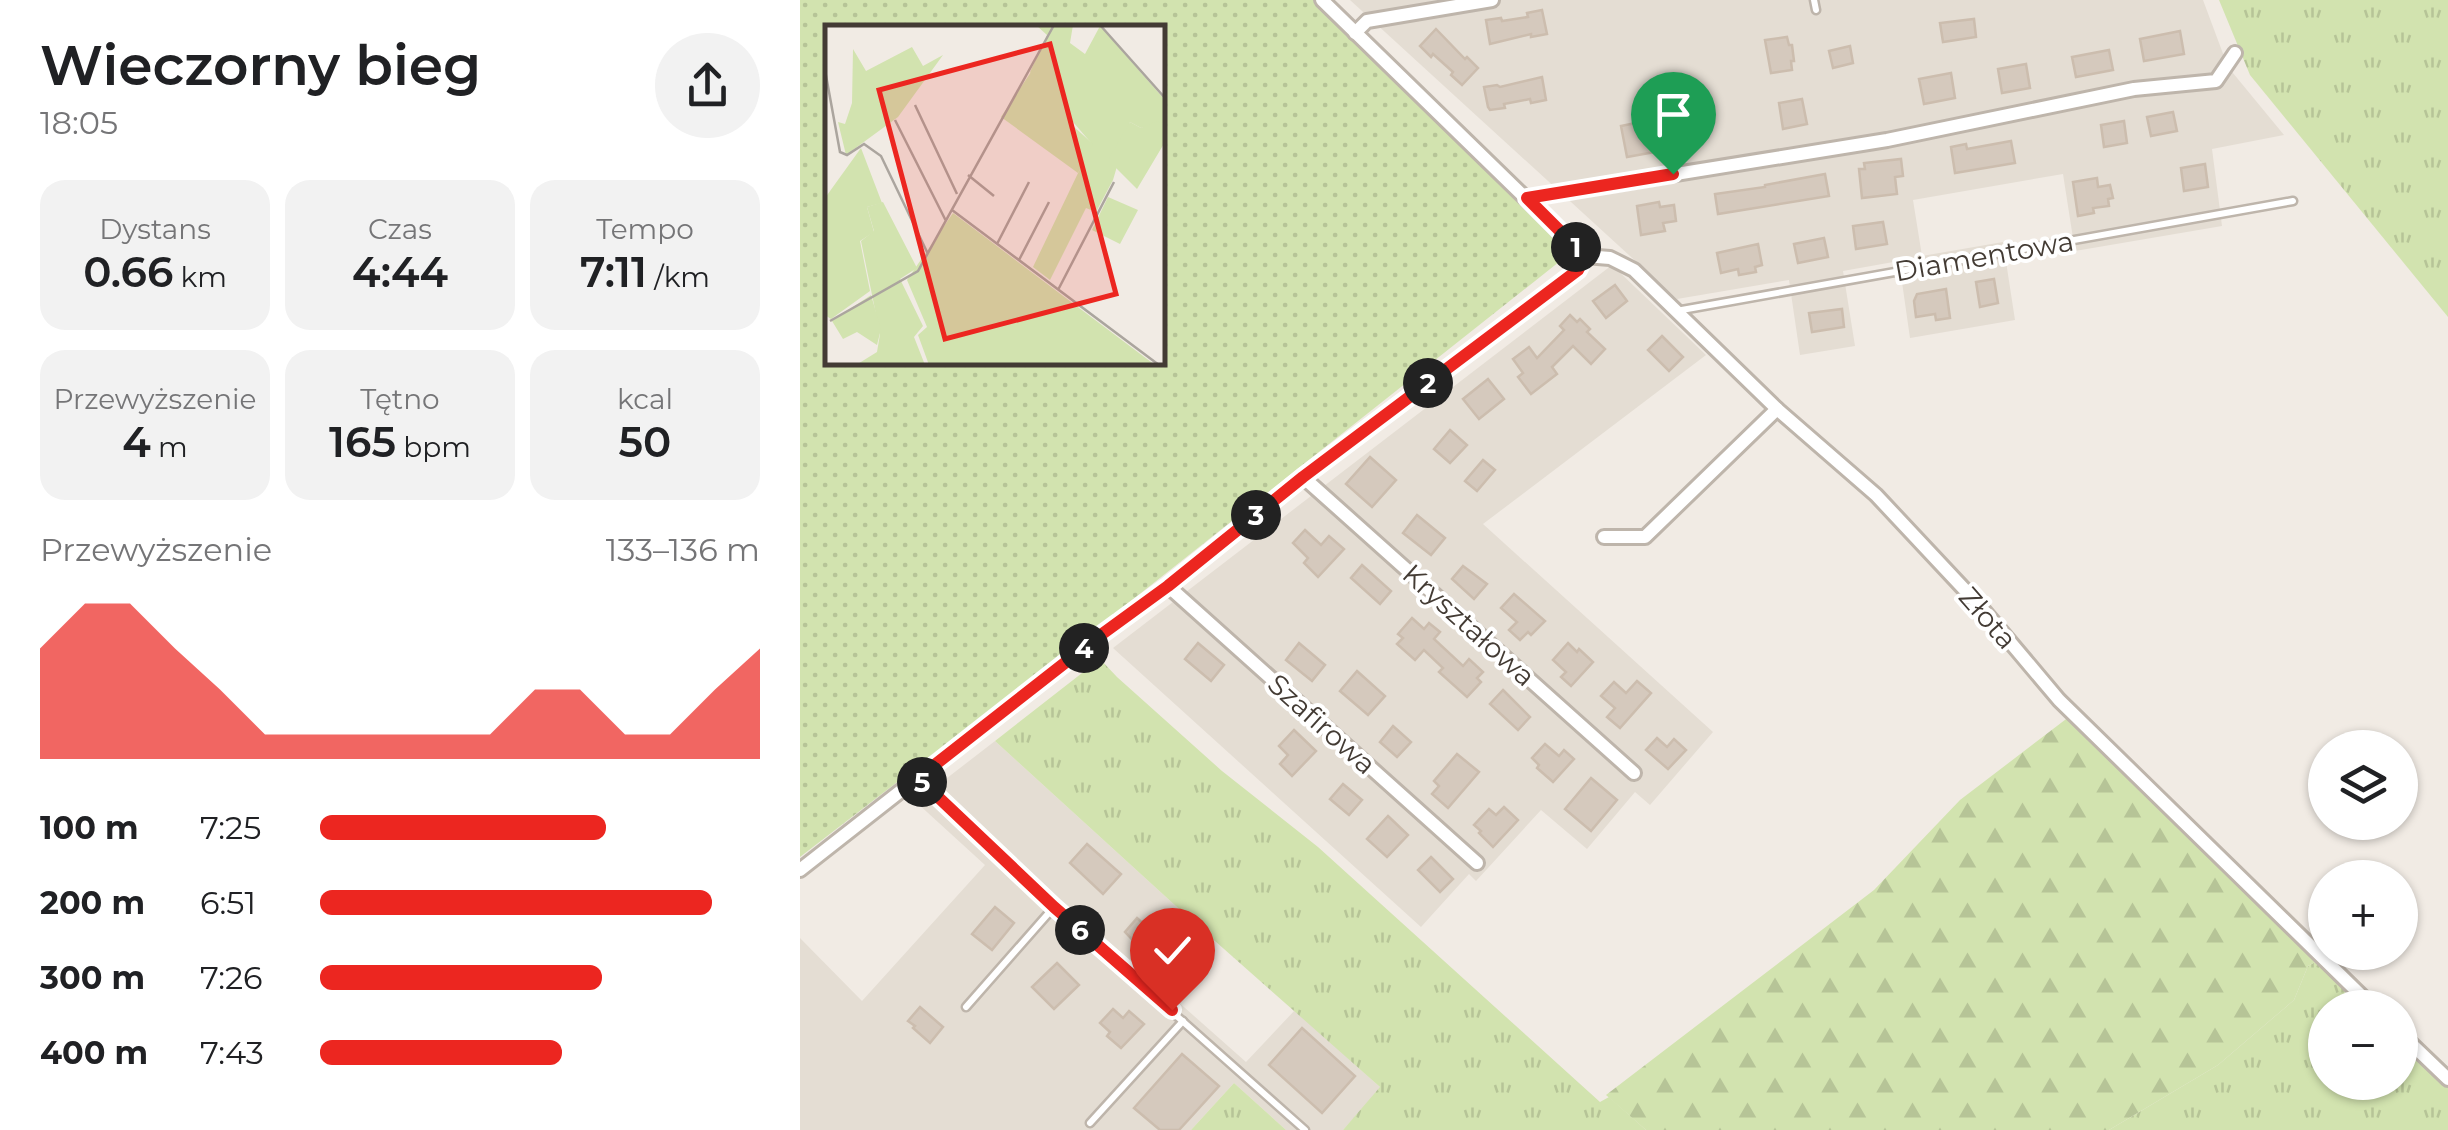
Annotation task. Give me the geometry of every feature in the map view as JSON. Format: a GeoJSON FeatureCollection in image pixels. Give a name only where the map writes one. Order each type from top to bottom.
{"type":"FeatureCollection","features":[{"type":"Feature","properties":{"kind":"street"},"geometry":{"type":"LineString","coordinates":[[800,870],[1303,477],[1578,270],[1585,256],[1322,0]]}},
{"type":"Feature","properties":{"kind":"street"},"geometry":{"type":"LineString","coordinates":[[1355,33],[1367,21],[1492,0]]}},
{"type":"Feature","properties":{"kind":"street"},"geometry":{"type":"LineString","coordinates":[[1527,198],[1887,140],[2134,89],[2216,81],[2234,54]]}},
{"type":"Feature","properties":{"kind":"street","name":"Złota"},"geometry":{"type":"LineString","coordinates":[[1585,256],[1610,258],[1634,270],[1777,409],[1876,494],[1979,605],[2059,700],[2356,990]]}},
{"type":"Feature","properties":{"kind":"street"},"geometry":{"type":"LineString","coordinates":[[1604,536],[1645,537],[1777,409]]}},
{"type":"Feature","properties":{"kind":"street","name":"Kryształowa"},"geometry":{"type":"LineString","coordinates":[[1303,477],[1634,773]]}},
{"type":"Feature","properties":{"kind":"street","name":"Szafirowa"},"geometry":{"type":"LineString","coordinates":[[1168,586],[1477,863]]}},
{"type":"Feature","properties":{"kind":"street"},"geometry":{"type":"LineString","coordinates":[[2418,1051],[2448,1080]]}},
{"type":"Feature","properties":{"kind":"lane"},"geometry":{"type":"LineString","coordinates":[[1814,0],[1816,10]]}},
{"type":"Feature","properties":{"kind":"lane","name":"Diamentowa"},"geometry":{"type":"LineString","coordinates":[[1674,311],[2294,201]]}},
{"type":"Feature","properties":{"kind":"lane"},"geometry":{"type":"LineString","coordinates":[[918,778],[1054,907],[1303,1129]]}},
{"type":"Feature","properties":{"kind":"lane"},"geometry":{"type":"LineString","coordinates":[[966,1007],[1054,907]]}},
{"type":"Feature","properties":{"kind":"lane"},"geometry":{"type":"LineString","coordinates":[[1090,1123],[1184,1020]]}},
{"type":"Feature","properties":{"kind":"shaded area"},"geometry":{"type":"Polygon","coordinates":[[[1350,0],[2203,0],[2228,67],[2284,135],[2212,149],[2222,226],[2075,251],[2063,174],[1913,200],[1922,256],[2003,242],[2015,320],[1910,338],[1899,261],[1843,271],[1855,346],[1800,355],[1789,280],[1677,299],[1350,0]]]}},
{"type":"Feature","properties":{"kind":"shaded area"},"geometry":{"type":"Polygon","coordinates":[[[1612,265],[1706,355],[1483,524],[1713,732],[1650,805],[1635,792],[1587,849],[1541,810],[1476,881],[1469,874],[1421,927],[1113,648],[1612,265]]]}},
{"type":"Feature","properties":{"kind":"shaded area"},"geometry":{"type":"Polygon","coordinates":[[[995,741],[1189,918],[1141,969],[1246,1062],[1295,1010],[1381,1088],[1343,1130],[1286,1130],[1234,1083],[1191,1130],[800,1130],[800,938],[862,1001],[985,865],[916,802],[995,741]]]}},
{"type":"Feature","properties":{"kind":"green space"},"geometry":{"type":"Polygon","coordinates":[[[800,0],[1315,0],[1569,254],[1088,635],[800,857],[800,0]]]}},
{"type":"Feature","properties":{"kind":"green space"},"geometry":{"type":"Polygon","coordinates":[[[2219,0],[2448,0],[2448,317],[2250,75],[2219,0]]]}},
{"type":"Feature","properties":{"kind":"green space"},"geometry":{"type":"Polygon","coordinates":[[[1100,659],[1222,771],[1318,847],[1600,1102],[1609,1097],[1646,1130],[1343,1130],[1380,1087],[995,741],[1100,659]]]}},
{"type":"Feature","properties":{"kind":"green space"},"geometry":{"type":"Polygon","coordinates":[[[2078,710],[2308,935],[2308,966],[2294,1000],[2218,1065],[2109,1130],[1646,1130],[1606,1095],[1874,890],[1960,800],[2078,710]]]}},
{"type":"Feature","properties":{"kind":"green space"},"geometry":{"type":"Polygon","coordinates":[[[2308,966],[2308,970],[2343,970],[2364,990],[2308,990],[2308,1100],[2418,1100],[2418,1044],[2448,1073],[2448,1130],[2109,1130],[2218,1065],[2294,1000],[2308,966]]]}},
{"type":"Feature","properties":{"kind":"green space"},"geometry":{"type":"Polygon","coordinates":[[[1234,1083],[1286,1130],[1191,1130],[1234,1083]]]}},
{"type":"Feature","properties":{"kind":"building"},"geometry":{"type":"Polygon","coordinates":[[[1542,10],[1547,34],[1490,44],[1486,20],[1528,17],[1527,13],[1542,10]]]}},
{"type":"Feature","properties":{"kind":"building"},"geometry":{"type":"Polygon","coordinates":[[[1974,19],[1976,37],[1943,42],[1940,23],[1974,19]]]}},
{"type":"Feature","properties":{"kind":"building"},"geometry":{"type":"Polygon","coordinates":[[[1436,29],[1478,68],[1462,85],[1451,75],[1453,72],[1420,46],[1436,29]]]}},
{"type":"Feature","properties":{"kind":"building"},"geometry":{"type":"Polygon","coordinates":[[[2180,31],[2184,54],[2144,61],[2140,39],[2180,31]]]}},
{"type":"Feature","properties":{"kind":"building"},"geometry":{"type":"Polygon","coordinates":[[[1787,37],[1792,45],[1792,70],[1771,73],[1765,40],[1787,37]]]}},
{"type":"Feature","properties":{"kind":"building"},"geometry":{"type":"Polygon","coordinates":[[[1850,46],[1853,63],[1833,68],[1829,51],[1850,46]]]}},
{"type":"Feature","properties":{"kind":"building"},"geometry":{"type":"Polygon","coordinates":[[[2109,50],[2113,70],[2076,77],[2072,57],[2109,50]]]}},
{"type":"Feature","properties":{"kind":"building"},"geometry":{"type":"Polygon","coordinates":[[[2026,64],[2030,88],[2002,93],[1998,69],[2026,64]]]}},
{"type":"Feature","properties":{"kind":"building"},"geometry":{"type":"Polygon","coordinates":[[[1951,73],[1955,98],[1924,104],[1919,79],[1951,73]]]}},
{"type":"Feature","properties":{"kind":"building"},"geometry":{"type":"Polygon","coordinates":[[[1542,77],[1546,100],[1531,103],[1530,99],[1490,110],[1488,107],[1484,87],[1542,77]]]}},
{"type":"Feature","properties":{"kind":"building"},"geometry":{"type":"Polygon","coordinates":[[[1802,99],[1807,124],[1783,129],[1779,103],[1802,99]]]}},
{"type":"Feature","properties":{"kind":"building"},"geometry":{"type":"Polygon","coordinates":[[[2173,112],[2177,131],[2151,136],[2147,117],[2173,112]]]}},
{"type":"Feature","properties":{"kind":"building"},"geometry":{"type":"Polygon","coordinates":[[[1660,118],[1666,150],[1627,157],[1621,126],[1660,118]]]}},
{"type":"Feature","properties":{"kind":"building"},"geometry":{"type":"Polygon","coordinates":[[[2124,121],[2127,143],[2104,147],[2101,125],[2124,121]]]}},
{"type":"Feature","properties":{"kind":"building"},"geometry":{"type":"Polygon","coordinates":[[[2011,141],[2015,163],[1955,173],[1951,147],[1966,144],[1967,149],[2011,141]]]}},
{"type":"Feature","properties":{"kind":"building"},"geometry":{"type":"Polygon","coordinates":[[[1901,159],[1903,176],[1895,177],[1897,194],[1862,198],[1859,169],[1865,169],[1864,163],[1901,159]]]}},
{"type":"Feature","properties":{"kind":"building"},"geometry":{"type":"Polygon","coordinates":[[[2205,164],[2208,187],[2184,191],[2181,168],[2205,164]]]}},
{"type":"Feature","properties":{"kind":"building"},"geometry":{"type":"Polygon","coordinates":[[[1825,174],[1829,196],[1718,214],[1715,194],[1825,174]]]}},
{"type":"Feature","properties":{"kind":"building"},"geometry":{"type":"Polygon","coordinates":[[[2097,178],[2098,187],[2110,185],[2113,198],[2108,199],[2109,206],[2093,208],[2094,213],[2078,216],[2073,182],[2097,178]]]}},
{"type":"Feature","properties":{"kind":"building"},"geometry":{"type":"Polygon","coordinates":[[[1659,202],[1660,207],[1674,205],[1676,221],[1663,223],[1665,231],[1641,235],[1637,206],[1659,202]]]}},
{"type":"Feature","properties":{"kind":"building"},"geometry":{"type":"Polygon","coordinates":[[[1883,222],[1887,244],[1856,249],[1853,226],[1883,222]]]}},
{"type":"Feature","properties":{"kind":"building"},"geometry":{"type":"Polygon","coordinates":[[[1824,238],[1828,257],[1798,263],[1794,244],[1824,238]]]}},
{"type":"Feature","properties":{"kind":"building"},"geometry":{"type":"Polygon","coordinates":[[[1758,244],[1762,265],[1755,267],[1756,272],[1739,275],[1738,269],[1721,273],[1717,253],[1758,244]]]}},
{"type":"Feature","properties":{"kind":"building"},"geometry":{"type":"Polygon","coordinates":[[[1994,279],[1998,303],[1980,307],[1976,282],[1994,279]]]}},
{"type":"Feature","properties":{"kind":"building"},"geometry":{"type":"Polygon","coordinates":[[[1615,285],[1627,301],[1606,318],[1593,301],[1615,285]]]}},
{"type":"Feature","properties":{"kind":"building"},"geometry":{"type":"Polygon","coordinates":[[[1946,289],[1950,318],[1936,320],[1935,314],[1916,317],[1917,294],[1946,289]]]}},
{"type":"Feature","properties":{"kind":"building"},"geometry":{"type":"Polygon","coordinates":[[[1842,309],[1844,327],[1812,332],[1809,313],[1842,309]]]}},
{"type":"Feature","properties":{"kind":"building"},"geometry":{"type":"Polygon","coordinates":[[[1570,315],[1577,322],[1580,319],[1605,349],[1591,364],[1573,346],[1552,367],[1557,374],[1531,394],[1518,377],[1523,373],[1513,359],[1529,347],[1537,358],[1564,330],[1560,326],[1570,315]]]}},
{"type":"Feature","properties":{"kind":"building"},"geometry":{"type":"Polygon","coordinates":[[[1662,336],[1683,357],[1669,371],[1648,350],[1662,336]]]}},
{"type":"Feature","properties":{"kind":"building"},"geometry":{"type":"Polygon","coordinates":[[[1488,379],[1504,399],[1479,419],[1463,399],[1488,379]]]}},
{"type":"Feature","properties":{"kind":"building"},"geometry":{"type":"Polygon","coordinates":[[[1450,430],[1467,445],[1450,463],[1434,449],[1450,430]]]}},
{"type":"Feature","properties":{"kind":"building"},"geometry":{"type":"Polygon","coordinates":[[[1370,457],[1396,480],[1372,507],[1346,484],[1370,457]]]}},
{"type":"Feature","properties":{"kind":"building"},"geometry":{"type":"Polygon","coordinates":[[[1483,460],[1495,470],[1477,491],[1465,481],[1483,460]]]}},
{"type":"Feature","properties":{"kind":"building"},"geometry":{"type":"Polygon","coordinates":[[[1417,515],[1445,538],[1431,555],[1403,533],[1417,515]]]}},
{"type":"Feature","properties":{"kind":"building"},"geometry":{"type":"Polygon","coordinates":[[[1305,530],[1321,545],[1329,536],[1344,549],[1318,577],[1304,563],[1308,558],[1293,543],[1305,530]]]}},
{"type":"Feature","properties":{"kind":"building"},"geometry":{"type":"Polygon","coordinates":[[[1362,565],[1391,591],[1380,604],[1351,578],[1362,565]]]}},
{"type":"Feature","properties":{"kind":"building"},"geometry":{"type":"Polygon","coordinates":[[[1463,566],[1487,584],[1474,599],[1452,579],[1463,566]]]}},
{"type":"Feature","properties":{"kind":"building"},"geometry":{"type":"Polygon","coordinates":[[[1514,594],[1545,621],[1520,640],[1509,630],[1517,622],[1501,608],[1514,594]]]}},
{"type":"Feature","properties":{"kind":"building"},"geometry":{"type":"Polygon","coordinates":[[[1412,618],[1424,629],[1429,623],[1440,632],[1434,639],[1463,666],[1469,659],[1483,672],[1477,678],[1481,682],[1467,697],[1439,672],[1443,668],[1424,650],[1415,660],[1397,644],[1403,638],[1398,634],[1412,618]]]}},
{"type":"Feature","properties":{"kind":"building"},"geometry":{"type":"Polygon","coordinates":[[[1198,643],[1224,665],[1211,681],[1185,659],[1198,643]]]}},
{"type":"Feature","properties":{"kind":"building"},"geometry":{"type":"Polygon","coordinates":[[[1299,643],[1325,665],[1312,681],[1286,660],[1299,643]]]}},
{"type":"Feature","properties":{"kind":"building"},"geometry":{"type":"Polygon","coordinates":[[[1568,643],[1593,662],[1571,686],[1561,677],[1566,672],[1553,660],[1568,643]]]}},
{"type":"Feature","properties":{"kind":"building"},"geometry":{"type":"Polygon","coordinates":[[[1357,671],[1385,696],[1368,715],[1340,691],[1357,671]]]}},
{"type":"Feature","properties":{"kind":"building"},"geometry":{"type":"Polygon","coordinates":[[[1637,681],[1651,693],[1620,728],[1607,717],[1615,708],[1601,696],[1614,682],[1626,693],[1637,681]]]}},
{"type":"Feature","properties":{"kind":"building"},"geometry":{"type":"Polygon","coordinates":[[[1503,690],[1530,717],[1518,730],[1490,704],[1503,690]]]}},
{"type":"Feature","properties":{"kind":"building"},"geometry":{"type":"Polygon","coordinates":[[[1393,726],[1411,742],[1397,757],[1380,742],[1393,726]]]}},
{"type":"Feature","properties":{"kind":"building"},"geometry":{"type":"Polygon","coordinates":[[[1294,730],[1316,751],[1292,776],[1280,764],[1288,755],[1279,746],[1294,730]]]}},
{"type":"Feature","properties":{"kind":"building"},"geometry":{"type":"Polygon","coordinates":[[[1657,738],[1667,747],[1674,739],[1686,750],[1668,769],[1646,750],[1657,738]]]}},
{"type":"Feature","properties":{"kind":"building"},"geometry":{"type":"Polygon","coordinates":[[[1545,744],[1559,756],[1564,750],[1574,759],[1553,782],[1532,758],[1545,744]]]}},
{"type":"Feature","properties":{"kind":"building"},"geometry":{"type":"Polygon","coordinates":[[[1457,754],[1479,772],[1448,808],[1432,794],[1439,786],[1434,781],[1457,754]]]}},
{"type":"Feature","properties":{"kind":"building"},"geometry":{"type":"Polygon","coordinates":[[[1591,778],[1617,800],[1591,831],[1565,809],[1591,778]]]}},
{"type":"Feature","properties":{"kind":"building"},"geometry":{"type":"Polygon","coordinates":[[[1343,784],[1362,800],[1349,815],[1330,799],[1343,784]]]}},
{"type":"Feature","properties":{"kind":"building"},"geometry":{"type":"Polygon","coordinates":[[[1504,807],[1518,820],[1493,847],[1474,825],[1489,809],[1496,815],[1504,807]]]}},
{"type":"Feature","properties":{"kind":"building"},"geometry":{"type":"Polygon","coordinates":[[[1388,816],[1408,835],[1387,857],[1367,839],[1388,816]]]}},
{"type":"Feature","properties":{"kind":"building"},"geometry":{"type":"Polygon","coordinates":[[[1087,844],[1121,874],[1103,894],[1070,863],[1087,844]]]}},
{"type":"Feature","properties":{"kind":"building"},"geometry":{"type":"Polygon","coordinates":[[[1431,857],[1453,879],[1440,892],[1418,870],[1431,857]]]}},
{"type":"Feature","properties":{"kind":"building"},"geometry":{"type":"Polygon","coordinates":[[[995,907],[1014,923],[992,950],[972,934],[995,907]]]}},
{"type":"Feature","properties":{"kind":"building"},"geometry":{"type":"Polygon","coordinates":[[[1137,918],[1150,930],[1160,920],[1167,927],[1144,952],[1125,932],[1137,918]]]}},
{"type":"Feature","properties":{"kind":"building"},"geometry":{"type":"Polygon","coordinates":[[[1057,963],[1079,985],[1054,1009],[1032,987],[1057,963]]]}},
{"type":"Feature","properties":{"kind":"building"},"geometry":{"type":"Polygon","coordinates":[[[920,1007],[943,1027],[930,1043],[908,1021],[920,1007]]]}},
{"type":"Feature","properties":{"kind":"building"},"geometry":{"type":"Polygon","coordinates":[[[1113,1009],[1123,1018],[1129,1011],[1144,1024],[1121,1048],[1107,1036],[1110,1032],[1100,1023],[1113,1009]]]}},
{"type":"Feature","properties":{"kind":"building"},"geometry":{"type":"Polygon","coordinates":[[[1302,1028],[1355,1076],[1322,1113],[1269,1065],[1302,1028]]]}},
{"type":"Feature","properties":{"kind":"building"},"geometry":{"type":"Polygon","coordinates":[[[1182,1054],[1219,1086],[1179,1130],[1160,1130],[1134,1108],[1182,1054]]]}},
{"type":"Feature","properties":{"kind":"route"},"geometry":{"type":"LineString","coordinates":[[1172,1010],[1054,907],[918,778],[1303,477],[1578,270],[1585,256],[1527,198],[1673,174]]}}]}
